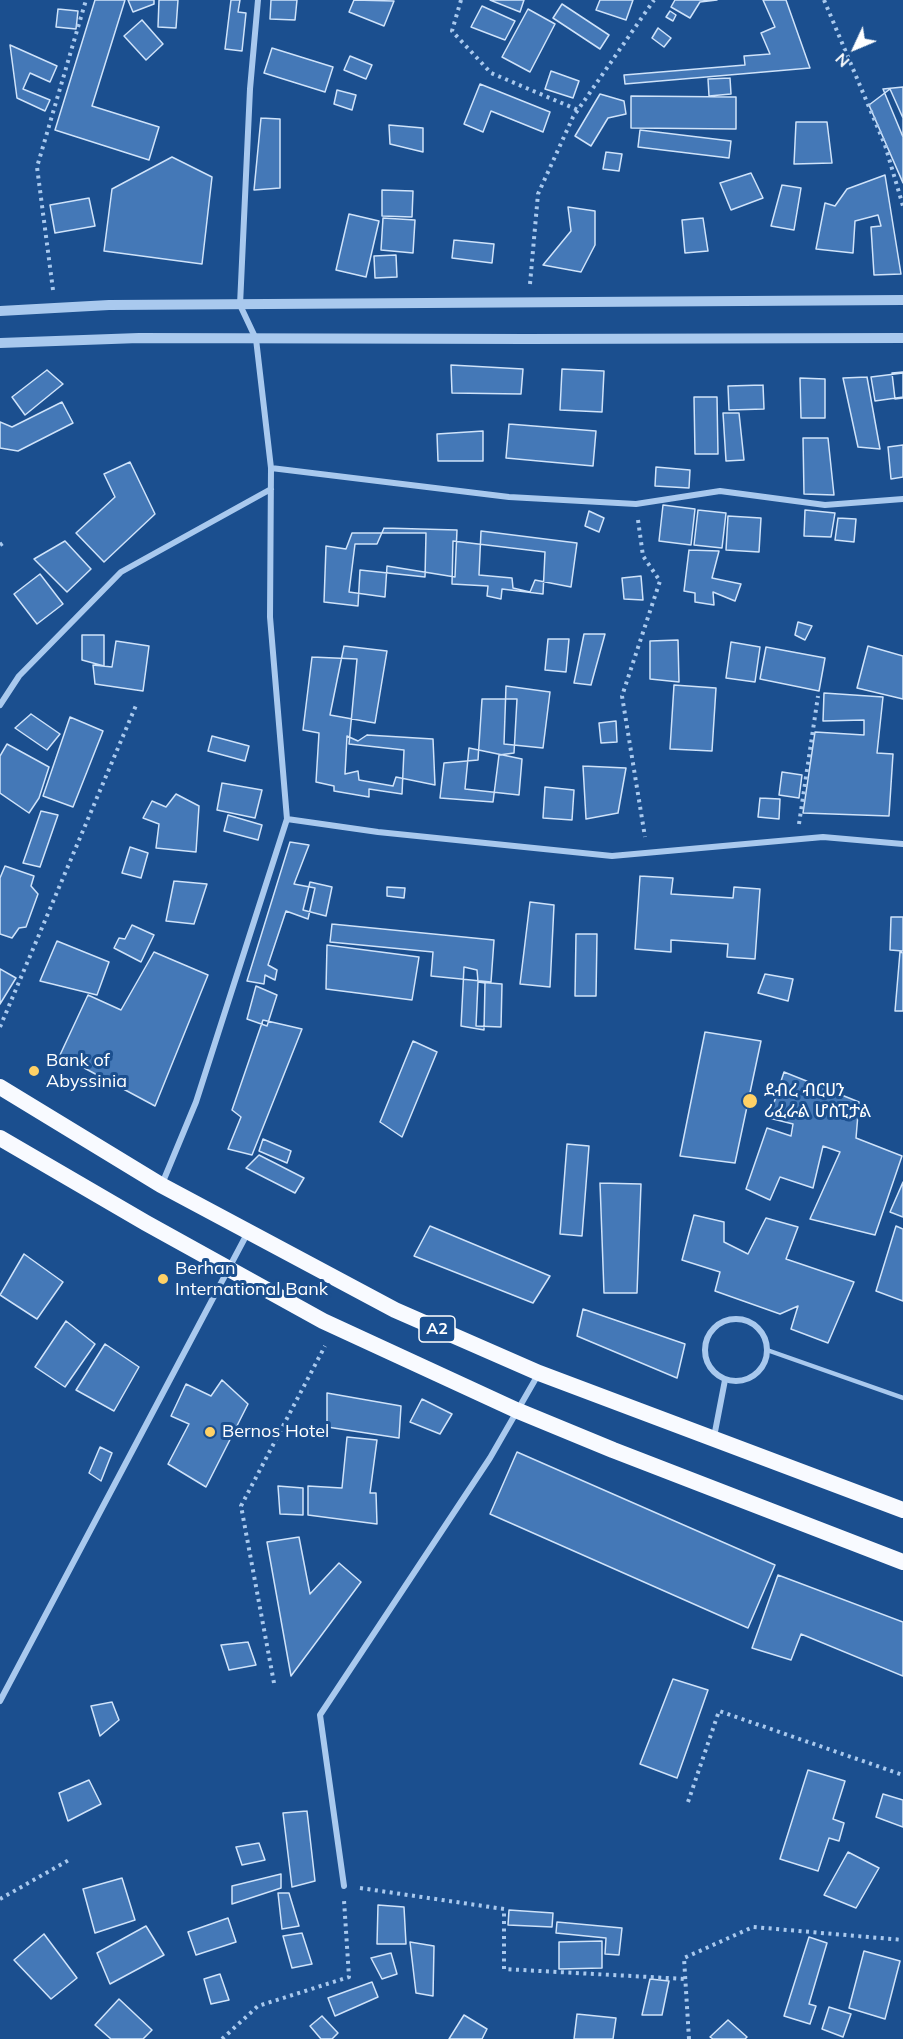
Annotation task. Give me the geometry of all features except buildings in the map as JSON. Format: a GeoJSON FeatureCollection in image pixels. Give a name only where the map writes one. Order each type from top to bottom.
{"type":"FeatureCollection","features":[{"type":"Feature","properties":{"kind":"highway","name":"A2"},"geometry":{"type":"LineString","coordinates":[[0,1087],[161,1185],[395,1310],[539,1373],[903,1510]]}},
{"type":"Feature","properties":{"kind":"highway","name":"A2"},"geometry":{"type":"LineString","coordinates":[[0,1138],[335,1327],[516,1410],[903,1562]]}},
{"type":"Feature","properties":{"kind":"street"},"geometry":{"type":"LineString","coordinates":[[161,1185],[196,1102],[287,819],[270,617],[271,468],[256,339],[240,305],[250,89],[258,0]]}},
{"type":"Feature","properties":{"kind":"street"},"geometry":{"type":"LineString","coordinates":[[0,311],[109,305],[903,300]]}},
{"type":"Feature","properties":{"kind":"street"},"geometry":{"type":"LineString","coordinates":[[0,343],[139,338],[903,338]]}},
{"type":"Feature","properties":{"kind":"street"},"geometry":{"type":"LineString","coordinates":[[271,468],[509,497],[636,504],[720,491],[825,505],[903,499]]}},
{"type":"Feature","properties":{"kind":"street"},"geometry":{"type":"LineString","coordinates":[[0,705],[19,676],[121,572],[270,489]]}},
{"type":"Feature","properties":{"kind":"street"},"geometry":{"type":"LineString","coordinates":[[287,819],[378,832],[612,856],[823,837],[903,844]]}},
{"type":"Feature","properties":{"kind":"street"},"geometry":{"type":"LineString","coordinates":[[0,1701],[248,1231]]}},
{"type":"Feature","properties":{"kind":"street"},"geometry":{"type":"LineString","coordinates":[[736,1318],[748,1321],[758,1328],[765,1338],[767,1350],[765,1362],[759,1372],[748,1379],[737,1382],[725,1380],[714,1373],[706,1362],[704,1350],[714,1327],[724,1320],[736,1318]]}},
{"type":"Feature","properties":{"kind":"street"},"geometry":{"type":"LineString","coordinates":[[344,1886],[320,1715],[490,1458],[539,1373]]}},
{"type":"Feature","properties":{"kind":"street"},"geometry":{"type":"LineString","coordinates":[[713,1440],[725,1380]]}},
{"type":"Feature","properties":{"kind":"lane"},"geometry":{"type":"LineString","coordinates":[[767,1350],[903,1398]]}},
{"type":"Feature","properties":{"kind":"path"},"geometry":{"type":"LineString","coordinates":[[56,308],[37,167],[86,0]]}},
{"type":"Feature","properties":{"kind":"path"},"geometry":{"type":"LineString","coordinates":[[461,0],[452,31],[491,73],[578,110]]}},
{"type":"Feature","properties":{"kind":"path"},"geometry":{"type":"LineString","coordinates":[[529,303],[538,194],[578,110],[654,0]]}},
{"type":"Feature","properties":{"kind":"path"},"geometry":{"type":"LineString","coordinates":[[825,0],[885,145],[903,206]]}},
{"type":"Feature","properties":{"kind":"path"},"geometry":{"type":"LineString","coordinates":[[636,504],[643,556],[660,581],[622,696],[647,853]]}},
{"type":"Feature","properties":{"kind":"path"},"geometry":{"type":"LineString","coordinates":[[796,840],[818,696]]}},
{"type":"Feature","properties":{"kind":"path"},"geometry":{"type":"LineString","coordinates":[[0,1027],[137,703]]}},
{"type":"Feature","properties":{"kind":"path"},"geometry":{"type":"LineString","coordinates":[[274,1683],[241,1506],[335,1327]]}},
{"type":"Feature","properties":{"kind":"path"},"geometry":{"type":"LineString","coordinates":[[688,1802],[719,1711],[903,1775]]}},
{"type":"Feature","properties":{"kind":"path"},"geometry":{"type":"LineString","coordinates":[[0,1899],[69,1860]]}},
{"type":"Feature","properties":{"kind":"path"},"geometry":{"type":"LineString","coordinates":[[222,2039],[258,2006],[349,1977],[343,1876]]}},
{"type":"Feature","properties":{"kind":"path"},"geometry":{"type":"LineString","coordinates":[[344,1886],[504,1909],[504,1969],[685,1979]]}},
{"type":"Feature","properties":{"kind":"path"},"geometry":{"type":"LineString","coordinates":[[689,2039],[684,1958],[753,1927],[903,1940]]}},
{"type":"Feature","properties":{"kind":"place","name":"Bank of Abyssinia"},"geometry":{"type":"Point","coordinates":[34,1071]}},
{"type":"Feature","properties":{"kind":"place","name":"ደብረ ብርሀን ሪፈራል ሆስፒታል"},"geometry":{"type":"Point","coordinates":[750,1101]}},
{"type":"Feature","properties":{"kind":"place","name":"Berhan International Bank"},"geometry":{"type":"Point","coordinates":[163,1279]}},
{"type":"Feature","properties":{"kind":"place","name":"Bernos Hotel"},"geometry":{"type":"Point","coordinates":[210,1432]}}]}
